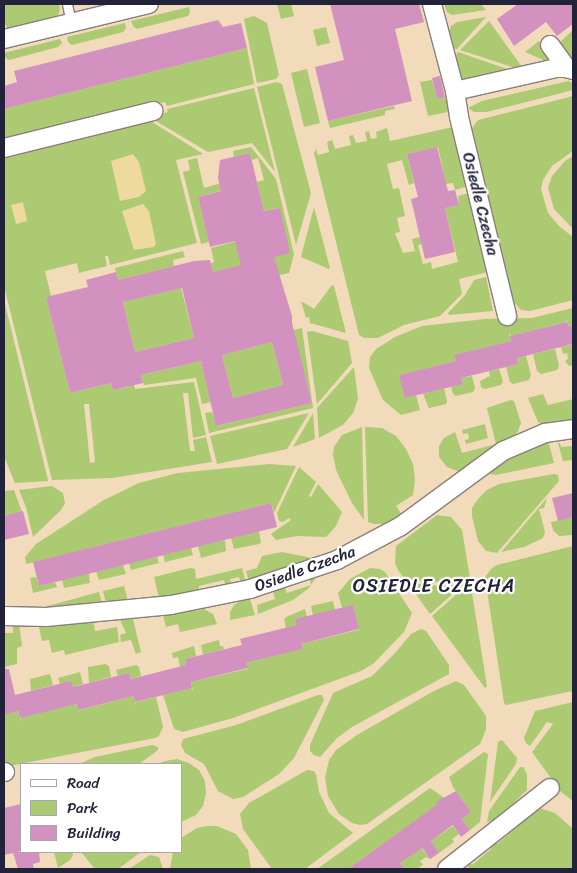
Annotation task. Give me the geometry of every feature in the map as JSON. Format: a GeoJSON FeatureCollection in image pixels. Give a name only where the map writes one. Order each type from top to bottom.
{"type":"FeatureCollection","features":[{"type":"Feature","properties":{"kind":"street"},"geometry":{"type":"LineString","coordinates":[[4,40],[149,4]]}},
{"type":"Feature","properties":{"kind":"street","name":"Osiedle Czecha"},"geometry":{"type":"LineString","coordinates":[[432,4],[455,91],[459,117],[507,316]]}},
{"type":"Feature","properties":{"kind":"street"},"geometry":{"type":"LineString","coordinates":[[550,44],[570,69]]}},
{"type":"Feature","properties":{"kind":"street"},"geometry":{"type":"LineString","coordinates":[[455,91],[556,68],[570,69]]}},
{"type":"Feature","properties":{"kind":"street"},"geometry":{"type":"LineString","coordinates":[[4,148],[154,111]]}},
{"type":"Feature","properties":{"kind":"street","name":"Osiedle Czecha"},"geometry":{"type":"LineString","coordinates":[[4,616],[46,617],[171,605],[250,589],[337,560],[401,526],[503,451],[545,433],[573,429]]}},
{"type":"Feature","properties":{"kind":"street"},"geometry":{"type":"LineString","coordinates":[[447,869],[550,788]]}},
{"type":"Feature","properties":{"kind":"lane"},"geometry":{"type":"LineString","coordinates":[[67,4],[71,23]]}},
{"type":"Feature","properties":{"kind":"green space"},"geometry":{"type":"Polygon","coordinates":[[[4,4],[59,4],[60,9],[57,18],[8,32],[6,25],[4,25],[4,4]]]}},
{"type":"Feature","properties":{"kind":"green space"},"geometry":{"type":"Polygon","coordinates":[[[277,4],[291,4],[294,16],[281,19],[277,4]]]}},
{"type":"Feature","properties":{"kind":"green space"},"geometry":{"type":"Polygon","coordinates":[[[444,4],[481,4],[486,10],[452,15],[447,12],[444,4]]]}},
{"type":"Feature","properties":{"kind":"green space"},"geometry":{"type":"Polygon","coordinates":[[[189,7],[190,12],[188,16],[137,29],[131,21],[189,7]]]}},
{"type":"Feature","properties":{"kind":"green space"},"geometry":{"type":"Polygon","coordinates":[[[254,16],[267,23],[279,75],[276,79],[257,83],[244,19],[254,16]]]}},
{"type":"Feature","properties":{"kind":"green space"},"geometry":{"type":"Polygon","coordinates":[[[486,17],[457,49],[453,48],[449,31],[451,26],[457,22],[486,17]]]}},
{"type":"Feature","properties":{"kind":"green space"},"geometry":{"type":"Polygon","coordinates":[[[489,21],[525,71],[460,50],[489,21]]]}},
{"type":"Feature","properties":{"kind":"green space"},"geometry":{"type":"Polygon","coordinates":[[[125,23],[126,28],[123,32],[72,45],[68,42],[67,37],[125,23]]]}},
{"type":"Feature","properties":{"kind":"green space"},"geometry":{"type":"Polygon","coordinates":[[[326,27],[330,43],[317,46],[313,30],[326,27]]]}},
{"type":"Feature","properties":{"kind":"green space"},"geometry":{"type":"Polygon","coordinates":[[[573,30],[573,60],[560,42],[573,30]]]}},
{"type":"Feature","properties":{"kind":"green space"},"geometry":{"type":"Polygon","coordinates":[[[60,39],[62,43],[58,47],[9,60],[4,57],[4,53],[60,39]]]}},
{"type":"Feature","properties":{"kind":"green space"},"geometry":{"type":"Polygon","coordinates":[[[539,41],[549,55],[548,62],[525,52],[539,41]]]}},
{"type":"Feature","properties":{"kind":"green space"},"geometry":{"type":"Polygon","coordinates":[[[247,48],[254,84],[167,106],[165,102],[4,142],[4,109],[247,48]]]}},
{"type":"Feature","properties":{"kind":"green space"},"geometry":{"type":"Polygon","coordinates":[[[458,52],[519,73],[467,83],[460,80],[455,57],[458,52]]]}},
{"type":"Feature","properties":{"kind":"green space"},"geometry":{"type":"Polygon","coordinates":[[[307,69],[320,123],[304,127],[291,73],[307,69]]]}},
{"type":"Feature","properties":{"kind":"green space"},"geometry":{"type":"Polygon","coordinates":[[[432,80],[437,99],[450,96],[453,111],[428,116],[420,82],[432,80]]]}},
{"type":"Feature","properties":{"kind":"green space"},"geometry":{"type":"Polygon","coordinates":[[[569,81],[573,84],[573,90],[487,112],[474,112],[468,108],[482,101],[569,81]]]}},
{"type":"Feature","properties":{"kind":"green space"},"geometry":{"type":"Polygon","coordinates":[[[277,82],[282,84],[311,193],[296,245],[257,87],[277,82]]]}},
{"type":"Feature","properties":{"kind":"green space"},"geometry":{"type":"Polygon","coordinates":[[[254,88],[275,172],[252,143],[208,152],[149,117],[168,112],[167,109],[254,88]]]}},
{"type":"Feature","properties":{"kind":"green space"},"geometry":{"type":"Polygon","coordinates":[[[573,96],[573,151],[552,166],[543,180],[541,189],[548,213],[559,226],[573,237],[573,300],[530,311],[521,310],[512,300],[472,128],[478,120],[573,96]]]}},
{"type":"Feature","properties":{"kind":"green space"},"geometry":{"type":"Polygon","coordinates":[[[394,106],[395,109],[385,111],[385,115],[330,128],[328,121],[394,106]]]}},
{"type":"Feature","properties":{"kind":"green space"},"geometry":{"type":"Polygon","coordinates":[[[146,118],[203,154],[176,160],[197,243],[110,265],[108,256],[105,256],[107,266],[79,273],[77,263],[45,271],[51,296],[46,297],[70,393],[111,383],[113,390],[128,387],[132,377],[135,389],[194,382],[206,435],[193,438],[188,393],[183,393],[190,451],[195,451],[193,440],[206,437],[212,462],[112,478],[52,480],[4,286],[4,153],[146,118]],[[84,404],[90,463],[95,462],[89,404],[84,404]]]}},
{"type":"Feature","properties":{"kind":"green space"},"geometry":{"type":"Polygon","coordinates":[[[453,127],[468,186],[455,190],[453,183],[446,184],[438,147],[407,154],[414,183],[409,185],[402,160],[387,164],[393,189],[399,188],[405,216],[397,218],[400,232],[395,233],[403,253],[415,251],[412,239],[420,237],[422,244],[418,245],[423,264],[431,262],[432,269],[458,262],[445,208],[459,204],[458,196],[469,193],[488,272],[459,279],[462,294],[440,316],[404,325],[378,338],[364,338],[359,335],[314,153],[316,149],[318,155],[329,152],[327,142],[332,140],[335,149],[351,145],[349,136],[353,135],[356,143],[367,141],[365,132],[369,131],[371,139],[377,138],[376,132],[387,128],[390,141],[453,127]]]}},
{"type":"Feature","properties":{"kind":"green space"},"geometry":{"type":"Polygon","coordinates":[[[251,147],[276,179],[294,254],[289,273],[267,278],[283,222],[279,208],[264,211],[257,182],[264,180],[258,158],[252,160],[250,153],[234,157],[233,151],[251,147]]]}},
{"type":"Feature","properties":{"kind":"green space"},"geometry":{"type":"Polygon","coordinates":[[[573,156],[573,229],[554,209],[548,188],[552,176],[565,161],[573,156]]]}},
{"type":"Feature","properties":{"kind":"green space"},"geometry":{"type":"Polygon","coordinates":[[[197,158],[204,188],[225,182],[227,189],[198,197],[209,242],[201,244],[183,172],[190,170],[188,160],[197,158]]]}},
{"type":"Feature","properties":{"kind":"green space"},"geometry":{"type":"Polygon","coordinates":[[[314,207],[330,268],[329,269],[301,257],[314,207]]]}},
{"type":"Feature","properties":{"kind":"green space"},"geometry":{"type":"Polygon","coordinates":[[[240,240],[246,264],[213,272],[211,263],[214,262],[211,248],[240,240]]]}},
{"type":"Feature","properties":{"kind":"green space"},"geometry":{"type":"Polygon","coordinates":[[[183,251],[185,257],[173,260],[174,266],[118,280],[115,268],[183,251]]]}},
{"type":"Feature","properties":{"kind":"green space"},"geometry":{"type":"Polygon","coordinates":[[[486,277],[493,311],[449,315],[448,313],[465,295],[474,280],[486,277]]]}},
{"type":"Feature","properties":{"kind":"green space"},"geometry":{"type":"Polygon","coordinates":[[[332,285],[334,286],[346,333],[310,323],[309,317],[306,318],[301,301],[314,309],[332,285]]]}},
{"type":"Feature","properties":{"kind":"green space"},"geometry":{"type":"Polygon","coordinates":[[[181,288],[194,338],[135,352],[123,302],[181,288]]]}},
{"type":"Feature","properties":{"kind":"green space"},"geometry":{"type":"Polygon","coordinates":[[[4,300],[48,481],[15,483],[4,456],[4,300]]]}},
{"type":"Feature","properties":{"kind":"green space"},"geometry":{"type":"Polygon","coordinates":[[[573,308],[573,326],[569,327],[566,319],[566,322],[511,336],[509,332],[511,341],[455,355],[454,352],[456,361],[400,375],[399,372],[405,398],[416,395],[420,410],[401,415],[383,400],[369,368],[370,357],[376,349],[395,337],[422,326],[485,319],[532,318],[573,308]]]}},
{"type":"Feature","properties":{"kind":"green space"},"geometry":{"type":"Polygon","coordinates":[[[302,328],[313,408],[209,433],[205,413],[212,412],[217,426],[312,403],[293,330],[302,328]]]}},
{"type":"Feature","properties":{"kind":"green space"},"geometry":{"type":"Polygon","coordinates":[[[312,331],[348,341],[352,363],[317,404],[307,332],[312,331]]]}},
{"type":"Feature","properties":{"kind":"green space"},"geometry":{"type":"Polygon","coordinates":[[[272,342],[283,385],[233,398],[222,355],[272,342]]]}},
{"type":"Feature","properties":{"kind":"green space"},"geometry":{"type":"Polygon","coordinates":[[[572,345],[573,365],[569,366],[565,361],[568,359],[567,353],[563,354],[561,347],[572,345]]]}},
{"type":"Feature","properties":{"kind":"green space"},"geometry":{"type":"Polygon","coordinates":[[[555,349],[559,366],[557,370],[541,374],[537,371],[533,354],[555,349]]]}},
{"type":"Feature","properties":{"kind":"green space"},"geometry":{"type":"Polygon","coordinates":[[[526,356],[531,375],[529,380],[513,384],[510,382],[506,367],[518,364],[517,358],[526,356]]]}},
{"type":"Feature","properties":{"kind":"green space"},"geometry":{"type":"Polygon","coordinates":[[[201,361],[211,402],[202,404],[196,378],[144,385],[141,375],[201,361]]]}},
{"type":"Feature","properties":{"kind":"green space"},"geometry":{"type":"Polygon","coordinates":[[[354,367],[358,399],[353,413],[343,425],[319,438],[317,408],[354,367]]]}},
{"type":"Feature","properties":{"kind":"green space"},"geometry":{"type":"Polygon","coordinates":[[[499,369],[503,381],[501,385],[485,389],[481,387],[480,381],[490,376],[489,371],[499,369]]]}},
{"type":"Feature","properties":{"kind":"green space"},"geometry":{"type":"Polygon","coordinates":[[[472,376],[475,388],[473,392],[456,396],[453,394],[451,387],[463,383],[461,378],[472,376]]]}},
{"type":"Feature","properties":{"kind":"green space"},"geometry":{"type":"Polygon","coordinates":[[[444,388],[446,404],[429,408],[423,394],[444,388]]]}},
{"type":"Feature","properties":{"kind":"green space"},"geometry":{"type":"Polygon","coordinates":[[[543,394],[548,405],[573,399],[573,420],[543,425],[538,422],[528,398],[543,394]]]}},
{"type":"Feature","properties":{"kind":"green space"},"geometry":{"type":"Polygon","coordinates":[[[511,400],[514,401],[521,423],[517,433],[460,472],[447,467],[439,457],[439,446],[444,438],[455,432],[462,453],[496,444],[487,408],[511,400]]]}},
{"type":"Feature","properties":{"kind":"green space"},"geometry":{"type":"Polygon","coordinates":[[[309,413],[287,449],[217,464],[210,436],[309,413]]]}},
{"type":"Feature","properties":{"kind":"green space"},"geometry":{"type":"Polygon","coordinates":[[[313,413],[315,439],[293,447],[313,413]]]}},
{"type":"Feature","properties":{"kind":"green space"},"geometry":{"type":"Polygon","coordinates":[[[485,424],[488,438],[466,444],[465,440],[469,439],[468,433],[463,434],[462,430],[485,424]]]}},
{"type":"Feature","properties":{"kind":"green space"},"geometry":{"type":"Polygon","coordinates":[[[362,427],[364,520],[352,503],[336,470],[333,454],[334,447],[342,435],[362,427]]]}},
{"type":"Feature","properties":{"kind":"green space"},"geometry":{"type":"Polygon","coordinates":[[[365,427],[382,428],[396,436],[406,449],[413,464],[415,480],[413,495],[396,506],[403,516],[388,524],[368,522],[365,427]]]}},
{"type":"Feature","properties":{"kind":"green space"},"geometry":{"type":"Polygon","coordinates":[[[548,440],[554,463],[496,475],[484,473],[506,456],[548,440]]]}},
{"type":"Feature","properties":{"kind":"green space"},"geometry":{"type":"Polygon","coordinates":[[[558,443],[560,443],[561,447],[573,446],[573,460],[563,461],[558,443]]]}},
{"type":"Feature","properties":{"kind":"green space"},"geometry":{"type":"Polygon","coordinates":[[[269,464],[296,466],[274,513],[271,503],[26,564],[25,557],[36,544],[104,500],[139,483],[178,473],[269,464]]]}},
{"type":"Feature","properties":{"kind":"green space"},"geometry":{"type":"Polygon","coordinates":[[[299,467],[316,482],[309,496],[311,497],[318,484],[342,512],[336,526],[326,537],[297,536],[276,540],[271,534],[291,520],[289,518],[283,522],[279,521],[277,513],[299,467]]]}},
{"type":"Feature","properties":{"kind":"green space"},"geometry":{"type":"Polygon","coordinates":[[[554,474],[558,475],[559,481],[497,553],[486,551],[478,541],[472,516],[472,508],[478,499],[487,490],[499,484],[554,474]]]}},
{"type":"Feature","properties":{"kind":"green space"},"geometry":{"type":"Polygon","coordinates":[[[52,486],[63,493],[65,503],[61,510],[33,537],[26,507],[19,490],[52,486]]]}},
{"type":"Feature","properties":{"kind":"green space"},"geometry":{"type":"Polygon","coordinates":[[[14,490],[22,512],[4,516],[4,491],[14,490]]]}},
{"type":"Feature","properties":{"kind":"green space"},"geometry":{"type":"Polygon","coordinates":[[[547,498],[544,508],[539,509],[545,532],[543,538],[524,547],[501,552],[547,498]]]}},
{"type":"Feature","properties":{"kind":"green space"},"geometry":{"type":"Polygon","coordinates":[[[437,515],[451,517],[462,530],[470,578],[467,580],[439,582],[412,580],[403,577],[398,570],[395,563],[396,546],[437,515]]]}},
{"type":"Feature","properties":{"kind":"green space"},"geometry":{"type":"Polygon","coordinates":[[[573,517],[573,535],[559,536],[553,530],[551,522],[573,517]]]}},
{"type":"Feature","properties":{"kind":"green space"},"geometry":{"type":"Polygon","coordinates":[[[259,531],[261,543],[234,549],[231,538],[259,531]]]}},
{"type":"Feature","properties":{"kind":"green space"},"geometry":{"type":"Polygon","coordinates":[[[225,540],[226,551],[201,558],[198,546],[225,540]]]}},
{"type":"Feature","properties":{"kind":"green space"},"geometry":{"type":"Polygon","coordinates":[[[573,546],[573,691],[506,705],[504,703],[485,577],[497,565],[573,546]]]}},
{"type":"Feature","properties":{"kind":"green space"},"geometry":{"type":"Polygon","coordinates":[[[191,548],[193,555],[165,562],[163,555],[191,548]]]}},
{"type":"Feature","properties":{"kind":"green space"},"geometry":{"type":"Polygon","coordinates":[[[282,552],[312,558],[249,582],[246,571],[257,568],[262,556],[282,552]]]}},
{"type":"Feature","properties":{"kind":"green space"},"geometry":{"type":"Polygon","coordinates":[[[157,557],[159,563],[131,570],[129,563],[157,557]]]}},
{"type":"Feature","properties":{"kind":"green space"},"geometry":{"type":"Polygon","coordinates":[[[123,565],[126,574],[99,580],[96,571],[123,565]]]}},
{"type":"Feature","properties":{"kind":"green space"},"geometry":{"type":"Polygon","coordinates":[[[190,568],[195,569],[196,579],[242,568],[246,583],[242,584],[239,577],[230,579],[232,587],[226,588],[224,580],[199,586],[199,592],[159,598],[154,577],[190,568]]]}},
{"type":"Feature","properties":{"kind":"green space"},"geometry":{"type":"Polygon","coordinates":[[[370,568],[380,569],[385,572],[412,613],[404,632],[373,664],[361,671],[233,718],[183,732],[174,729],[163,695],[191,688],[193,691],[191,682],[247,669],[248,672],[246,663],[302,649],[303,653],[301,644],[358,630],[359,632],[353,605],[342,608],[338,593],[350,579],[370,568]]]}},
{"type":"Feature","properties":{"kind":"green space"},"geometry":{"type":"Polygon","coordinates":[[[89,573],[90,583],[64,588],[62,580],[89,573]]]}},
{"type":"Feature","properties":{"kind":"green space"},"geometry":{"type":"Polygon","coordinates":[[[319,573],[311,585],[309,576],[319,573]]]}},
{"type":"Feature","properties":{"kind":"green space"},"geometry":{"type":"Polygon","coordinates":[[[36,577],[39,586],[55,582],[57,587],[33,593],[30,578],[36,577]]]}},
{"type":"Feature","properties":{"kind":"green space"},"geometry":{"type":"Polygon","coordinates":[[[408,583],[440,586],[464,584],[430,614],[408,583]]]}},
{"type":"Feature","properties":{"kind":"green space"},"geometry":{"type":"Polygon","coordinates":[[[284,585],[287,593],[311,585],[293,600],[258,614],[257,605],[275,599],[272,588],[284,585]]]}},
{"type":"Feature","properties":{"kind":"green space"},"geometry":{"type":"Polygon","coordinates":[[[467,585],[471,587],[487,686],[485,688],[432,616],[467,585]]]}},
{"type":"Feature","properties":{"kind":"green space"},"geometry":{"type":"Polygon","coordinates":[[[124,586],[128,601],[106,604],[103,591],[124,586]]]}},
{"type":"Feature","properties":{"kind":"green space"},"geometry":{"type":"Polygon","coordinates":[[[99,592],[102,604],[37,609],[99,592]]]}},
{"type":"Feature","properties":{"kind":"green space"},"geometry":{"type":"Polygon","coordinates":[[[249,596],[255,615],[230,620],[230,612],[234,605],[249,596]]]}},
{"type":"Feature","properties":{"kind":"green space"},"geometry":{"type":"Polygon","coordinates":[[[333,601],[335,610],[313,615],[311,606],[333,601]]]}},
{"type":"Feature","properties":{"kind":"green space"},"geometry":{"type":"Polygon","coordinates":[[[202,608],[213,614],[217,624],[180,632],[178,624],[166,627],[162,612],[201,610],[202,608]]]}},
{"type":"Feature","properties":{"kind":"green space"},"geometry":{"type":"Polygon","coordinates":[[[305,609],[307,617],[296,619],[297,625],[286,628],[284,620],[286,617],[305,609]]]}},
{"type":"Feature","properties":{"kind":"green space"},"geometry":{"type":"Polygon","coordinates":[[[93,619],[95,631],[117,627],[119,642],[65,655],[64,650],[52,653],[49,640],[42,641],[40,625],[75,623],[77,621],[93,619]]]}},
{"type":"Feature","properties":{"kind":"green space"},"geometry":{"type":"Polygon","coordinates":[[[133,619],[141,652],[136,654],[131,640],[121,642],[120,635],[126,633],[120,620],[133,619]]]}},
{"type":"Feature","properties":{"kind":"green space"},"geometry":{"type":"Polygon","coordinates":[[[13,623],[19,623],[22,646],[17,648],[17,664],[4,667],[4,633],[13,633],[13,623]]]}},
{"type":"Feature","properties":{"kind":"green space"},"geometry":{"type":"Polygon","coordinates":[[[421,629],[426,631],[449,665],[449,674],[352,727],[337,738],[320,757],[314,755],[310,751],[310,745],[333,693],[372,676],[411,634],[421,629]]]}},
{"type":"Feature","properties":{"kind":"green space"},"geometry":{"type":"Polygon","coordinates":[[[219,640],[220,646],[223,646],[224,649],[203,655],[201,645],[219,640]]]}},
{"type":"Feature","properties":{"kind":"green space"},"geometry":{"type":"Polygon","coordinates":[[[194,646],[196,656],[185,659],[186,665],[180,667],[178,657],[173,658],[172,653],[194,646]]]}},
{"type":"Feature","properties":{"kind":"green space"},"geometry":{"type":"Polygon","coordinates":[[[105,664],[109,666],[111,677],[89,683],[88,667],[105,664]]]}},
{"type":"Feature","properties":{"kind":"green space"},"geometry":{"type":"Polygon","coordinates":[[[136,665],[139,667],[141,676],[131,679],[129,673],[118,676],[116,670],[136,665]]]}},
{"type":"Feature","properties":{"kind":"green space"},"geometry":{"type":"Polygon","coordinates":[[[80,672],[83,684],[73,687],[60,684],[58,678],[80,672]]]}},
{"type":"Feature","properties":{"kind":"green space"},"geometry":{"type":"Polygon","coordinates":[[[50,674],[53,685],[31,691],[30,679],[50,674]]]}},
{"type":"Feature","properties":{"kind":"green space"},"geometry":{"type":"Polygon","coordinates":[[[456,681],[464,685],[486,716],[486,729],[480,744],[367,824],[352,823],[339,814],[328,796],[325,778],[329,760],[336,750],[357,735],[434,691],[456,681]]]}},
{"type":"Feature","properties":{"kind":"green space"},"geometry":{"type":"Polygon","coordinates":[[[322,695],[324,700],[294,758],[279,774],[243,797],[233,799],[218,791],[204,764],[185,753],[181,745],[183,739],[236,725],[322,695]]]}},
{"type":"Feature","properties":{"kind":"green space"},"geometry":{"type":"Polygon","coordinates":[[[134,696],[136,705],[136,702],[156,697],[163,727],[159,736],[155,738],[4,767],[4,715],[18,711],[21,721],[21,717],[77,704],[79,713],[79,710],[134,696]]]}},
{"type":"Feature","properties":{"kind":"green space"},"geometry":{"type":"Polygon","coordinates":[[[573,702],[573,801],[561,792],[532,752],[553,724],[547,722],[530,746],[524,738],[535,711],[573,702]]]}},
{"type":"Feature","properties":{"kind":"green space"},"geometry":{"type":"Polygon","coordinates":[[[502,740],[517,758],[516,764],[490,802],[498,742],[502,740]]]}},
{"type":"Feature","properties":{"kind":"green space"},"geometry":{"type":"Polygon","coordinates":[[[152,745],[158,747],[158,750],[140,763],[81,763],[95,757],[152,745]]]}},
{"type":"Feature","properties":{"kind":"green space"},"geometry":{"type":"Polygon","coordinates":[[[484,752],[488,754],[480,822],[470,830],[462,819],[471,812],[453,787],[449,777],[484,752]]]}},
{"type":"Feature","properties":{"kind":"green space"},"geometry":{"type":"Polygon","coordinates":[[[177,759],[189,763],[199,770],[205,781],[206,794],[203,806],[196,815],[182,822],[182,763],[160,763],[177,759]]]}},
{"type":"Feature","properties":{"kind":"green space"},"geometry":{"type":"Polygon","coordinates":[[[520,767],[523,767],[527,774],[527,790],[496,820],[487,822],[489,811],[520,767]]]}},
{"type":"Feature","properties":{"kind":"green space"},"geometry":{"type":"Polygon","coordinates":[[[307,770],[314,771],[316,774],[319,792],[329,813],[353,833],[305,869],[272,869],[243,829],[240,814],[249,803],[307,770]]]}},
{"type":"Feature","properties":{"kind":"green space"},"geometry":{"type":"Polygon","coordinates":[[[430,788],[446,799],[348,869],[317,869],[430,788]]]}},
{"type":"Feature","properties":{"kind":"green space"},"geometry":{"type":"Polygon","coordinates":[[[539,808],[555,813],[573,829],[573,869],[466,869],[469,867],[466,864],[468,861],[472,865],[491,849],[490,843],[495,839],[497,844],[539,808]]]}},
{"type":"Feature","properties":{"kind":"green space"},"geometry":{"type":"Polygon","coordinates":[[[217,826],[236,834],[248,850],[251,869],[170,869],[173,853],[182,853],[182,837],[197,828],[217,826]]]}},
{"type":"Feature","properties":{"kind":"green space"},"geometry":{"type":"Polygon","coordinates":[[[453,826],[459,834],[452,839],[454,842],[439,853],[431,841],[453,826]]]}},
{"type":"Feature","properties":{"kind":"green space"},"geometry":{"type":"Polygon","coordinates":[[[421,848],[430,859],[426,857],[420,861],[423,865],[416,869],[404,869],[400,863],[421,848]]]}},
{"type":"Feature","properties":{"kind":"green space"},"geometry":{"type":"Polygon","coordinates":[[[54,853],[72,853],[70,860],[58,868],[54,853]]]}},
{"type":"Feature","properties":{"kind":"green space"},"geometry":{"type":"Polygon","coordinates":[[[82,853],[140,853],[118,869],[95,869],[82,853]]]}},
{"type":"Feature","properties":{"kind":"green space"},"geometry":{"type":"Polygon","coordinates":[[[150,855],[159,857],[163,869],[129,869],[150,855]]]}},
{"type":"Feature","properties":{"kind":"sand"},"geometry":{"type":"Polygon","coordinates":[[[133,154],[139,162],[146,191],[139,197],[120,201],[111,161],[133,154]]]}},
{"type":"Feature","properties":{"kind":"sand"},"geometry":{"type":"Polygon","coordinates":[[[23,202],[27,221],[16,224],[11,205],[23,202]]]}},
{"type":"Feature","properties":{"kind":"sand"},"geometry":{"type":"Polygon","coordinates":[[[143,204],[149,211],[156,244],[154,247],[134,250],[122,211],[143,204]]]}},
{"type":"Feature","properties":{"kind":"building"},"geometry":{"type":"Polygon","coordinates":[[[330,4],[419,4],[424,22],[395,29],[412,101],[328,121],[315,67],[344,60],[330,4]]]}},
{"type":"Feature","properties":{"kind":"building"},"geometry":{"type":"Polygon","coordinates":[[[518,4],[573,4],[573,24],[557,36],[546,22],[514,46],[497,19],[518,4]]]}},
{"type":"Feature","properties":{"kind":"building"},"geometry":{"type":"Polygon","coordinates":[[[218,20],[223,27],[241,23],[247,48],[4,109],[4,86],[17,82],[14,71],[218,20]]]}},
{"type":"Feature","properties":{"kind":"building"},"geometry":{"type":"Polygon","coordinates":[[[440,76],[445,97],[437,99],[432,78],[440,76]]]}},
{"type":"Feature","properties":{"kind":"building"},"geometry":{"type":"Polygon","coordinates":[[[437,147],[448,191],[455,190],[459,205],[445,208],[455,252],[425,259],[411,199],[418,197],[407,154],[437,147]]]}},
{"type":"Feature","properties":{"kind":"building"},"geometry":{"type":"Polygon","coordinates":[[[250,153],[264,211],[280,208],[290,253],[274,257],[292,316],[292,323],[312,403],[216,426],[201,361],[141,375],[143,383],[113,390],[111,383],[70,393],[46,297],[88,287],[86,280],[116,272],[118,280],[194,261],[210,260],[213,272],[241,265],[235,241],[210,247],[198,197],[221,191],[218,178],[220,160],[250,153]],[[182,288],[123,302],[135,352],[194,338],[182,288]],[[272,342],[222,355],[233,398],[283,385],[272,342]]]}},
{"type":"Feature","properties":{"kind":"building"},"geometry":{"type":"Polygon","coordinates":[[[567,322],[569,327],[573,326],[573,344],[517,358],[518,364],[461,378],[463,384],[405,398],[399,375],[456,361],[454,355],[511,341],[510,336],[567,322]]]}},
{"type":"Feature","properties":{"kind":"building"},"geometry":{"type":"Polygon","coordinates":[[[573,493],[573,517],[558,521],[552,498],[573,493]]]}},
{"type":"Feature","properties":{"kind":"building"},"geometry":{"type":"Polygon","coordinates":[[[271,503],[277,527],[39,586],[33,562],[271,503]]]}},
{"type":"Feature","properties":{"kind":"building"},"geometry":{"type":"Polygon","coordinates":[[[23,511],[29,534],[4,540],[4,516],[23,511]]]}},
{"type":"Feature","properties":{"kind":"building"},"geometry":{"type":"Polygon","coordinates":[[[353,605],[359,629],[301,644],[303,649],[246,663],[248,668],[191,682],[192,688],[135,702],[134,696],[78,710],[77,704],[20,718],[18,711],[4,715],[4,669],[9,669],[15,695],[71,681],[73,687],[129,673],[131,679],[186,665],[185,659],[242,645],[240,639],[297,625],[295,619],[353,605]]]}},
{"type":"Feature","properties":{"kind":"building"},"geometry":{"type":"Polygon","coordinates":[[[456,791],[471,812],[462,819],[470,830],[461,837],[453,825],[431,841],[439,853],[430,859],[422,848],[400,863],[404,869],[348,869],[438,804],[436,802],[456,791]]]}},
{"type":"Feature","properties":{"kind":"building"},"geometry":{"type":"Polygon","coordinates":[[[20,804],[20,851],[17,852],[39,853],[40,862],[33,864],[34,869],[18,869],[13,853],[4,855],[4,808],[20,804]]]}},
{"type":"Feature","properties":{"kind":"district","name":"OSIEDLE CZECHA"},"geometry":{"type":"Point","coordinates":[434,586]}}]}
